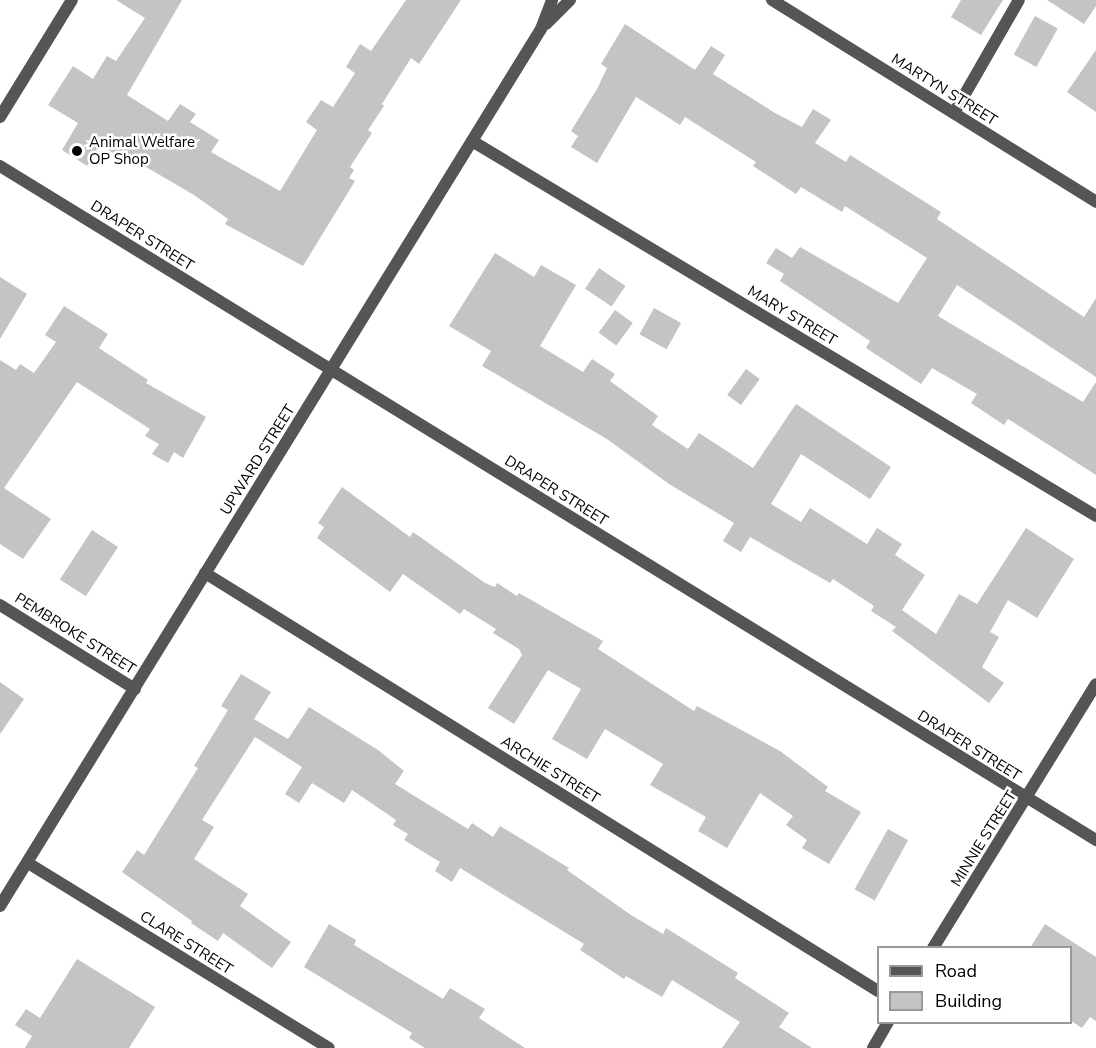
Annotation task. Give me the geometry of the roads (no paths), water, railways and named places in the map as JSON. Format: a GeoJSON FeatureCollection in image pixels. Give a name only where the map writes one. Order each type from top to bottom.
{"type":"FeatureCollection","features":[{"type":"Feature","properties":{"kind":"street"},"geometry":{"type":"LineString","coordinates":[[0,117],[72,0]]}},
{"type":"Feature","properties":{"kind":"street","name":"UPWARD STREET"},"geometry":{"type":"LineString","coordinates":[[0,906],[541,29],[552,0]]}},
{"type":"Feature","properties":{"kind":"street","name":"UPWARD STREET"},"geometry":{"type":"LineString","coordinates":[[541,29],[570,0]]}},
{"type":"Feature","properties":{"kind":"street"},"geometry":{"type":"LineString","coordinates":[[954,113],[1019,0]]}},
{"type":"Feature","properties":{"kind":"street","name":"MARTYN STREET"},"geometry":{"type":"LineString","coordinates":[[772,1],[1096,202]]}},
{"type":"Feature","properties":{"kind":"street","name":"MARY STREET"},"geometry":{"type":"LineString","coordinates":[[472,141],[1096,516]]}},
{"type":"Feature","properties":{"kind":"street","name":"DRAPER STREET"},"geometry":{"type":"LineString","coordinates":[[0,166],[1096,840]]}},
{"type":"Feature","properties":{"kind":"street","name":"ARCHIE STREET"},"geometry":{"type":"LineString","coordinates":[[205,573],[877,991]]}},
{"type":"Feature","properties":{"kind":"street","name":"PEMBROKE STREET"},"geometry":{"type":"LineString","coordinates":[[0,604],[135,689]]}},
{"type":"Feature","properties":{"kind":"street","name":"MINNIE STREET"},"geometry":{"type":"LineString","coordinates":[[934,946],[1096,684]]}},
{"type":"Feature","properties":{"kind":"street","name":"CLARE STREET"},"geometry":{"type":"LineString","coordinates":[[28,863],[328,1048]]}},
{"type":"Feature","properties":{"kind":"street"},"geometry":{"type":"LineString","coordinates":[[873,1048],[887,1024]]}},
{"type":"Feature","properties":{"kind":"place","name":"Animal Welfare OP Shop"},"geometry":{"type":"Point","coordinates":[77,151]}}]}
